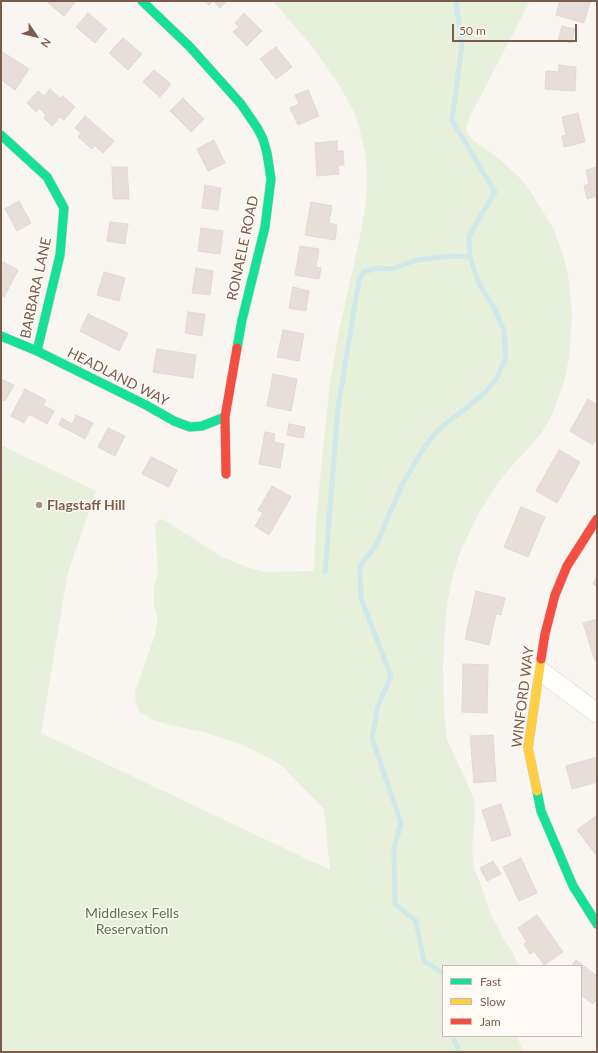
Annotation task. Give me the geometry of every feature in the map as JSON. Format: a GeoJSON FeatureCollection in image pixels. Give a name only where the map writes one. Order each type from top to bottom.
{"type":"FeatureCollection","features":[{"type":"Feature","properties":{"kind":"street","name":"RONAELE ROAD"},"geometry":{"type":"LineString","coordinates":[[142,1],[190,48],[241,104],[258,129],[267,153],[271,179],[265,227],[242,320],[225,417],[226,474]]}},
{"type":"Feature","properties":{"kind":"street","name":"BARBARA LANE"},"geometry":{"type":"LineString","coordinates":[[1,135],[47,178],[64,208],[60,255],[36,351]]}},
{"type":"Feature","properties":{"kind":"street","name":"HEADLAND WAY"},"geometry":{"type":"LineString","coordinates":[[1,336],[36,351],[146,405],[174,421],[190,427],[202,426],[225,417]]}},
{"type":"Feature","properties":{"kind":"street","name":"WINFORD WAY"},"geometry":{"type":"LineString","coordinates":[[597,519],[575,552],[555,595],[545,634],[528,748],[541,811],[573,886],[597,924]]}},
{"type":"Feature","properties":{"kind":"street"},"geometry":{"type":"LineString","coordinates":[[539,670],[597,713]]}},
{"type":"Feature","properties":{"kind":"green space","name":"Middlesex Fells Reservation"},"geometry":{"type":"Polygon","coordinates":[[[273,1],[530,1],[468,120],[466,129],[470,138],[497,157],[521,179],[531,192],[553,228],[563,254],[569,280],[572,316],[569,357],[564,383],[551,417],[541,434],[503,476],[494,489],[479,513],[460,552],[453,574],[447,604],[443,668],[444,709],[447,740],[474,800],[475,815],[472,849],[474,868],[489,911],[519,965],[442,965],[442,1037],[517,1037],[523,1052],[1,1052],[1,445],[96,491],[67,576],[41,733],[330,870],[324,809],[282,766],[240,744],[203,732],[166,724],[152,719],[140,712],[136,704],[135,692],[155,635],[157,623],[157,615],[154,607],[154,587],[158,574],[155,525],[161,519],[222,557],[249,568],[265,572],[314,571],[316,519],[330,382],[338,336],[361,232],[366,202],[367,176],[366,157],[354,112],[341,88],[314,49],[273,1]]]}},
{"type":"Feature","properties":{"kind":"building"},"geometry":{"type":"Polygon","coordinates":[[[46,1],[76,1],[64,16],[46,1]]]}},
{"type":"Feature","properties":{"kind":"building"},"geometry":{"type":"Polygon","coordinates":[[[206,1],[213,1],[209,5],[206,1]]]}},
{"type":"Feature","properties":{"kind":"building"},"geometry":{"type":"Polygon","coordinates":[[[213,1],[227,1],[220,8],[213,1]]]}},
{"type":"Feature","properties":{"kind":"building"},"geometry":{"type":"Polygon","coordinates":[[[560,1],[590,2],[584,23],[556,15],[560,1]]]}},
{"type":"Feature","properties":{"kind":"building"},"geometry":{"type":"Polygon","coordinates":[[[88,13],[107,29],[95,43],[76,27],[88,13]]]}},
{"type":"Feature","properties":{"kind":"building"},"geometry":{"type":"Polygon","coordinates":[[[244,13],[262,31],[247,46],[233,32],[239,27],[235,23],[244,13]]]}},
{"type":"Feature","properties":{"kind":"building"},"geometry":{"type":"Polygon","coordinates":[[[562,26],[575,29],[571,43],[558,39],[562,26]]]}},
{"type":"Feature","properties":{"kind":"building"},"geometry":{"type":"Polygon","coordinates":[[[123,38],[142,54],[128,70],[109,53],[123,38]]]}},
{"type":"Feature","properties":{"kind":"building"},"geometry":{"type":"Polygon","coordinates":[[[276,47],[292,67],[276,79],[260,59],[276,47]]]}},
{"type":"Feature","properties":{"kind":"building"},"geometry":{"type":"Polygon","coordinates":[[[1,51],[29,69],[15,90],[1,80],[1,51]]]}},
{"type":"Feature","properties":{"kind":"building"},"geometry":{"type":"Polygon","coordinates":[[[559,65],[576,67],[575,91],[545,89],[546,71],[559,72],[559,65]]]}},
{"type":"Feature","properties":{"kind":"building"},"geometry":{"type":"Polygon","coordinates":[[[154,70],[171,84],[160,97],[143,82],[154,70]]]}},
{"type":"Feature","properties":{"kind":"building"},"geometry":{"type":"Polygon","coordinates":[[[50,89],[60,98],[63,96],[75,107],[64,120],[60,117],[52,126],[44,118],[46,115],[39,108],[36,112],[27,103],[38,91],[44,96],[50,89]]]}},
{"type":"Feature","properties":{"kind":"building"},"geometry":{"type":"Polygon","coordinates":[[[308,90],[319,116],[298,125],[290,108],[299,104],[295,95],[308,90]]]}},
{"type":"Feature","properties":{"kind":"building"},"geometry":{"type":"Polygon","coordinates":[[[183,98],[204,119],[191,132],[170,111],[183,98]]]}},
{"type":"Feature","properties":{"kind":"building"},"geometry":{"type":"Polygon","coordinates":[[[578,113],[585,142],[564,147],[562,136],[566,135],[562,117],[578,113]]]}},
{"type":"Feature","properties":{"kind":"building"},"geometry":{"type":"Polygon","coordinates":[[[85,116],[114,141],[103,153],[94,145],[92,149],[78,137],[81,133],[75,128],[85,116]]]}},
{"type":"Feature","properties":{"kind":"building"},"geometry":{"type":"Polygon","coordinates":[[[214,140],[225,163],[208,171],[197,149],[214,140]]]}},
{"type":"Feature","properties":{"kind":"building"},"geometry":{"type":"Polygon","coordinates":[[[337,141],[337,151],[343,151],[344,165],[338,165],[339,174],[317,176],[315,143],[337,141]]]}},
{"type":"Feature","properties":{"kind":"building"},"geometry":{"type":"Polygon","coordinates":[[[112,167],[127,167],[129,199],[113,199],[112,167]]]}},
{"type":"Feature","properties":{"kind":"building"},"geometry":{"type":"Polygon","coordinates":[[[597,167],[597,196],[587,199],[584,186],[589,184],[586,170],[597,167]]]}},
{"type":"Feature","properties":{"kind":"building"},"geometry":{"type":"Polygon","coordinates":[[[205,185],[221,188],[218,210],[202,208],[205,185]]]}},
{"type":"Feature","properties":{"kind":"building"},"geometry":{"type":"Polygon","coordinates":[[[19,201],[31,223],[17,231],[5,209],[19,201]]]}},
{"type":"Feature","properties":{"kind":"building"},"geometry":{"type":"Polygon","coordinates":[[[311,202],[332,206],[329,223],[337,225],[335,240],[305,235],[311,202]]]}},
{"type":"Feature","properties":{"kind":"building"},"geometry":{"type":"Polygon","coordinates":[[[110,222],[128,224],[125,244],[107,241],[110,222]]]}},
{"type":"Feature","properties":{"kind":"building"},"geometry":{"type":"Polygon","coordinates":[[[201,228],[223,231],[220,254],[198,251],[201,228]]]}},
{"type":"Feature","properties":{"kind":"building"},"geometry":{"type":"Polygon","coordinates":[[[300,246],[319,249],[316,267],[321,268],[319,279],[295,275],[300,246]]]}},
{"type":"Feature","properties":{"kind":"building"},"geometry":{"type":"Polygon","coordinates":[[[1,261],[18,270],[4,297],[1,295],[1,261]]]}},
{"type":"Feature","properties":{"kind":"building"},"geometry":{"type":"Polygon","coordinates":[[[196,268],[213,271],[210,295],[192,293],[196,268]]]}},
{"type":"Feature","properties":{"kind":"building"},"geometry":{"type":"Polygon","coordinates":[[[104,272],[125,278],[119,301],[97,295],[104,272]]]}},
{"type":"Feature","properties":{"kind":"building"},"geometry":{"type":"Polygon","coordinates":[[[293,287],[309,291],[306,311],[289,308],[293,287]]]}},
{"type":"Feature","properties":{"kind":"building"},"geometry":{"type":"Polygon","coordinates":[[[188,312],[205,314],[202,336],[185,333],[188,312]]]}},
{"type":"Feature","properties":{"kind":"building"},"geometry":{"type":"Polygon","coordinates":[[[88,314],[128,333],[119,351],[80,331],[88,314]]]}},
{"type":"Feature","properties":{"kind":"building"},"geometry":{"type":"Polygon","coordinates":[[[283,330],[304,334],[299,361],[277,357],[283,330]]]}},
{"type":"Feature","properties":{"kind":"building"},"geometry":{"type":"Polygon","coordinates":[[[157,349],[196,355],[193,378],[153,372],[157,349]]]}},
{"type":"Feature","properties":{"kind":"building"},"geometry":{"type":"Polygon","coordinates":[[[273,374],[297,379],[291,411],[267,406],[273,374]]]}},
{"type":"Feature","properties":{"kind":"building"},"geometry":{"type":"Polygon","coordinates":[[[1,379],[14,385],[5,401],[1,399],[1,379]]]}},
{"type":"Feature","properties":{"kind":"building"},"geometry":{"type":"Polygon","coordinates":[[[25,389],[46,400],[43,405],[54,411],[47,424],[29,414],[24,423],[11,416],[25,389]]]}},
{"type":"Feature","properties":{"kind":"building"},"geometry":{"type":"Polygon","coordinates":[[[588,399],[597,405],[597,438],[593,445],[570,431],[588,399]]]}},
{"type":"Feature","properties":{"kind":"building"},"geometry":{"type":"Polygon","coordinates":[[[76,415],[93,423],[85,439],[59,425],[62,418],[72,424],[76,415]]]}},
{"type":"Feature","properties":{"kind":"building"},"geometry":{"type":"Polygon","coordinates":[[[289,424],[305,427],[303,438],[287,435],[289,424]]]}},
{"type":"Feature","properties":{"kind":"building"},"geometry":{"type":"Polygon","coordinates":[[[108,428],[125,436],[115,456],[98,447],[108,428]]]}},
{"type":"Feature","properties":{"kind":"building"},"geometry":{"type":"Polygon","coordinates":[[[265,432],[275,434],[274,442],[284,444],[280,468],[259,464],[265,432]]]}},
{"type":"Feature","properties":{"kind":"building"},"geometry":{"type":"Polygon","coordinates":[[[559,450],[580,462],[557,503],[536,491],[559,450]]]}},
{"type":"Feature","properties":{"kind":"building"},"geometry":{"type":"Polygon","coordinates":[[[151,457],[177,470],[169,487],[142,474],[151,457]]]}},
{"type":"Feature","properties":{"kind":"building"},"geometry":{"type":"Polygon","coordinates":[[[272,486],[291,497],[269,535],[255,526],[263,513],[258,510],[272,486]]]}},
{"type":"Feature","properties":{"kind":"building"},"geometry":{"type":"Polygon","coordinates":[[[521,507],[545,517],[528,557],[504,547],[521,507]]]}},
{"type":"Feature","properties":{"kind":"building"},"geometry":{"type":"Polygon","coordinates":[[[597,576],[597,586],[593,584],[597,576]]]}},
{"type":"Feature","properties":{"kind":"building"},"geometry":{"type":"Polygon","coordinates":[[[476,591],[505,598],[501,615],[496,614],[489,645],[465,639],[476,591]]]}},
{"type":"Feature","properties":{"kind":"building"},"geometry":{"type":"Polygon","coordinates":[[[597,619],[597,660],[595,661],[583,623],[597,619]]]}},
{"type":"Feature","properties":{"kind":"building"},"geometry":{"type":"Polygon","coordinates":[[[463,664],[488,665],[487,713],[462,712],[463,664]]]}},
{"type":"Feature","properties":{"kind":"building"},"geometry":{"type":"Polygon","coordinates":[[[493,735],[496,781],[474,783],[470,736],[493,735]]]}},
{"type":"Feature","properties":{"kind":"building"},"geometry":{"type":"Polygon","coordinates":[[[597,757],[597,782],[572,789],[566,766],[597,757]]]}},
{"type":"Feature","properties":{"kind":"building"},"geometry":{"type":"Polygon","coordinates":[[[501,804],[511,835],[492,841],[482,810],[501,804]]]}},
{"type":"Feature","properties":{"kind":"building"},"geometry":{"type":"Polygon","coordinates":[[[597,815],[597,856],[577,830],[597,815]]]}},
{"type":"Feature","properties":{"kind":"building"},"geometry":{"type":"Polygon","coordinates":[[[521,858],[537,893],[519,901],[503,867],[521,858]]]}},
{"type":"Feature","properties":{"kind":"building"},"geometry":{"type":"Polygon","coordinates":[[[493,861],[501,874],[487,881],[480,868],[493,861]]]}},
{"type":"Feature","properties":{"kind":"building"},"geometry":{"type":"Polygon","coordinates":[[[537,915],[563,952],[544,965],[534,951],[530,954],[524,944],[527,942],[518,928],[537,915]]]}},
{"type":"Feature","properties":{"kind":"building"},"geometry":{"type":"Polygon","coordinates":[[[576,960],[597,976],[597,999],[593,1004],[582,996],[582,965],[572,965],[576,960]]]}},
{"type":"Feature","properties":{"kind":"waterway"},"geometry":{"type":"LineString","coordinates":[[442,972],[424,961],[416,921],[395,904],[394,849],[401,823],[372,738],[378,706],[391,676],[361,598],[360,566],[377,544],[404,481],[422,451],[437,431],[486,392],[497,377],[506,358],[504,331],[494,307],[479,284],[470,257],[469,236],[495,192],[452,120],[462,45],[456,1]]}},
{"type":"Feature","properties":{"kind":"waterway"},"geometry":{"type":"LineString","coordinates":[[325,572],[338,407],[359,280],[366,271],[379,268],[392,269],[416,260],[453,256],[470,257]]}},
{"type":"Feature","properties":{"kind":"waterway"},"geometry":{"type":"LineString","coordinates":[[453,1037],[459,1052]]}},
{"type":"Feature","properties":{"kind":"traffic: fast"},"geometry":{"type":"LineString","coordinates":[[142,1],[190,47],[241,104],[258,129],[267,153],[271,179],[265,227],[242,320],[237,348]]}},
{"type":"Feature","properties":{"kind":"traffic: fast"},"geometry":{"type":"LineString","coordinates":[[1,135],[47,177],[64,208],[60,255],[37,351]]}},
{"type":"Feature","properties":{"kind":"traffic: fast"},"geometry":{"type":"LineString","coordinates":[[1,336],[37,351],[146,405],[174,421],[190,427],[202,426],[225,417]]}},
{"type":"Feature","properties":{"kind":"traffic: fast"},"geometry":{"type":"LineString","coordinates":[[537,791],[541,811],[573,886],[597,924]]}},
{"type":"Feature","properties":{"kind":"traffic: slow"},"geometry":{"type":"LineString","coordinates":[[537,791],[528,748],[541,659]]}},
{"type":"Feature","properties":{"kind":"traffic: jam"},"geometry":{"type":"LineString","coordinates":[[226,474],[225,417],[237,348]]}},
{"type":"Feature","properties":{"kind":"traffic: jam"},"geometry":{"type":"LineString","coordinates":[[541,659],[545,634],[555,595],[567,566],[597,519]]}},
{"type":"Feature","properties":{"kind":"place","name":"Flagstaff Hill"},"geometry":{"type":"Point","coordinates":[39,505]}}]}
